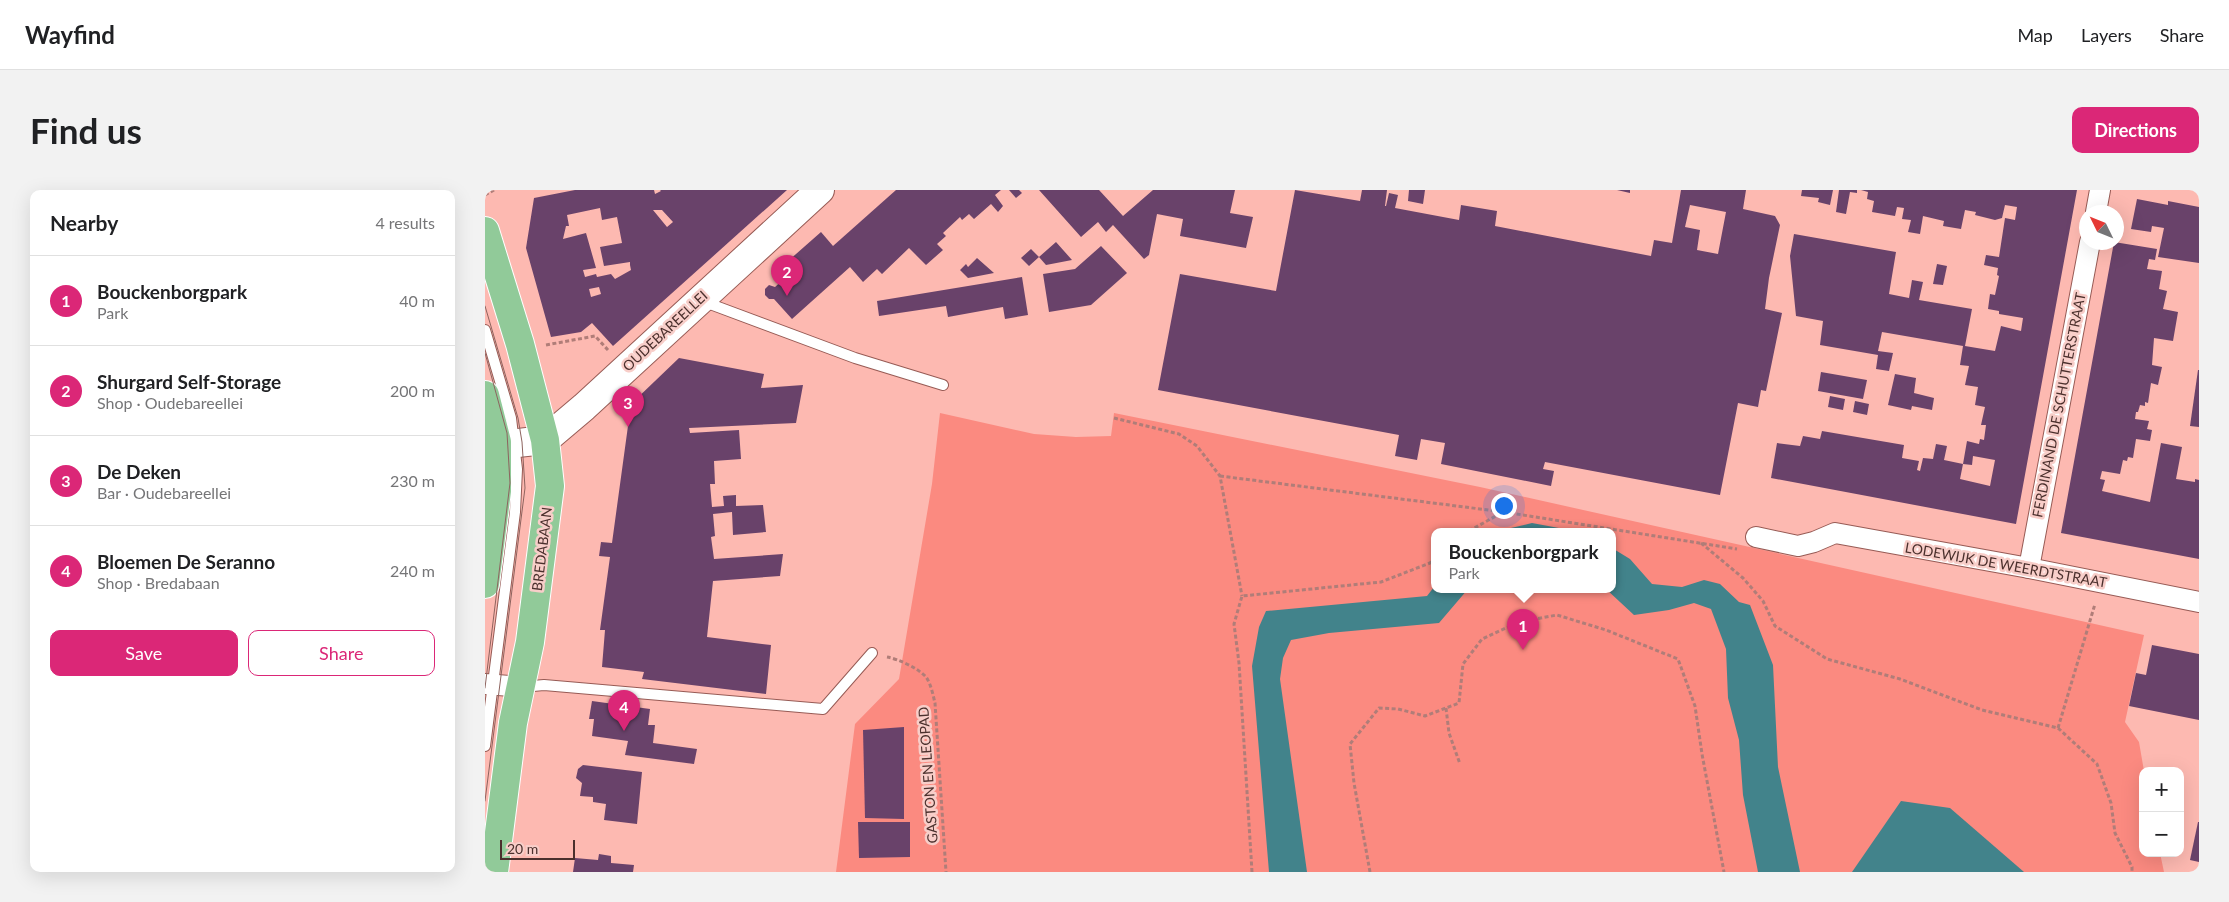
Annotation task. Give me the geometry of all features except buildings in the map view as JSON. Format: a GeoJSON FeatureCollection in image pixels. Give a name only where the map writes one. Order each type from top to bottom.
{"type":"FeatureCollection","features":[{"type":"Feature","properties":{"kind":"main road","name":"OUDEBAREELLEI"},"geometry":{"type":"LineString","coordinates":[[545,440],[821,190]]}},
{"type":"Feature","properties":{"kind":"main road","name":"BREDABAAN"},"geometry":{"type":"LineString","coordinates":[[485,231],[521,349],[545,440],[550,486],[530,642],[513,723],[494,872]]}},
{"type":"Feature","properties":{"kind":"main road"},"geometry":{"type":"LineString","coordinates":[[485,395],[506,443],[497,490],[485,584]]}},
{"type":"Feature","properties":{"kind":"main road"},"geometry":{"type":"LineString","coordinates":[[506,443],[545,440]]}},
{"type":"Feature","properties":{"kind":"street"},"geometry":{"type":"LineString","coordinates":[[2097,205],[2100,190]]}},
{"type":"Feature","properties":{"kind":"street","name":"FERDINAND DE SCHUTTERSTRAAT"},"geometry":{"type":"LineString","coordinates":[[2029,568],[2089,250]]}},
{"type":"Feature","properties":{"kind":"street","name":"LODEWIJK DE WEERDTSTRAAT"},"geometry":{"type":"LineString","coordinates":[[1755,537],[1798,546],[1814,542],[1835,532],[2199,602]]}},
{"type":"Feature","properties":{"kind":"street"},"geometry":{"type":"LineString","coordinates":[[489,685],[521,687]]}},
{"type":"Feature","properties":{"kind":"lane"},"geometry":{"type":"LineString","coordinates":[[698,300],[855,358],[943,385]]}},
{"type":"Feature","properties":{"kind":"lane"},"geometry":{"type":"LineString","coordinates":[[485,330],[511,418],[506,443],[517,469],[515,512],[489,685],[485,746]]}},
{"type":"Feature","properties":{"kind":"lane"},"geometry":{"type":"LineString","coordinates":[[521,687],[544,685],[823,709],[872,653]]}},
{"type":"Feature","properties":{"kind":"path"},"geometry":{"type":"LineString","coordinates":[[485,194],[494,190]]}},
{"type":"Feature","properties":{"kind":"path"},"geometry":{"type":"LineString","coordinates":[[521,349],[595,336],[625,368]]}},
{"type":"Feature","properties":{"kind":"path"},"geometry":{"type":"LineString","coordinates":[[1114,418],[1179,434],[1197,446],[1221,476],[1242,596],[1234,624],[1239,662],[1252,872]]}},
{"type":"Feature","properties":{"kind":"path"},"geometry":{"type":"LineString","coordinates":[[1221,476],[1504,512],[1606,528]]}},
{"type":"Feature","properties":{"kind":"path"},"geometry":{"type":"LineString","coordinates":[[1475,528],[1504,512]]}},
{"type":"Feature","properties":{"kind":"path"},"geometry":{"type":"LineString","coordinates":[[1616,530],[1735,550]]}},
{"type":"Feature","properties":{"kind":"path"},"geometry":{"type":"LineString","coordinates":[[1701,543],[1743,578],[1763,601],[1775,626],[1827,659],[1900,680],[1982,710],[2058,728],[2097,764],[2111,803],[2115,834],[2132,867],[2132,872]]}},
{"type":"Feature","properties":{"kind":"path"},"geometry":{"type":"LineString","coordinates":[[1242,596],[1381,582],[1431,562]]}},
{"type":"Feature","properties":{"kind":"path"},"geometry":{"type":"LineString","coordinates":[[2058,728],[2102,582]]}},
{"type":"Feature","properties":{"kind":"path"},"geometry":{"type":"LineString","coordinates":[[1370,872],[1354,783],[1350,744],[1379,708],[1398,709],[1425,716],[1459,703],[1463,664],[1483,639],[1519,622],[1557,615],[1606,630],[1677,659],[1695,706],[1724,872]]}},
{"type":"Feature","properties":{"kind":"path","name":"GASTON EN LEOPAD"},"geometry":{"type":"LineString","coordinates":[[872,653],[891,658],[911,667],[925,676],[932,690],[935,703],[946,872]]}},
{"type":"Feature","properties":{"kind":"path"},"geometry":{"type":"LineString","coordinates":[[1446,708],[1449,732],[1460,764]]}},
{"type":"Feature","properties":{"kind":"shaded area"},"geometry":{"type":"Polygon","coordinates":[[[940,413],[1034,434],[1076,437],[1111,436],[1114,413],[1480,487],[2144,635],[2125,722],[2139,742],[2143,767],[2139,767],[2139,857],[2161,857],[2164,872],[836,872],[855,724],[899,679],[932,484],[940,413]]]}},
{"type":"Feature","properties":{"kind":"water"},"geometry":{"type":"Polygon","coordinates":[[[1532,523],[1559,528],[1511,528],[1532,523]]]}},
{"type":"Feature","properties":{"kind":"water"},"geometry":{"type":"Polygon","coordinates":[[[1616,550],[1630,559],[1652,584],[1682,587],[1704,580],[1720,584],[1739,602],[1750,605],[1773,665],[1778,767],[1800,872],[1758,872],[1743,795],[1739,740],[1728,698],[1726,649],[1711,609],[1694,603],[1669,610],[1634,615],[1610,593],[1616,593],[1616,550]]]}},
{"type":"Feature","properties":{"kind":"water"},"geometry":{"type":"Polygon","coordinates":[[[1431,591],[1431,593],[1465,593],[1439,623],[1329,633],[1291,640],[1283,658],[1280,679],[1307,872],[1269,872],[1252,666],[1259,627],[1266,611],[1427,596],[1431,591]]]}},
{"type":"Feature","properties":{"kind":"water"},"geometry":{"type":"Polygon","coordinates":[[[1901,801],[1950,808],[2024,872],[1852,872],[1901,801]]]}},
{"type":"Feature","properties":{"kind":"tram line"},"geometry":{"type":"LineString","coordinates":[[485,306],[518,418],[522,442],[525,488],[485,801]]}},
{"type":"Feature","properties":{"kind":"tram line"},"geometry":{"type":"LineString","coordinates":[[485,353],[507,433],[510,483],[485,688]]}},
{"type":"Feature","properties":{"kind":"place","name":"Shurgard Self-Storage"},"geometry":{"type":"Point","coordinates":[787,296]}},
{"type":"Feature","properties":{"kind":"place","name":"De Deken"},"geometry":{"type":"Point","coordinates":[628,427]}},
{"type":"Feature","properties":{"kind":"place","name":"Bouckenborgpark"},"geometry":{"type":"Point","coordinates":[1523,650]}},
{"type":"Feature","properties":{"kind":"place","name":"Bloemen De Seranno"},"geometry":{"type":"Point","coordinates":[624,731]}}]}
